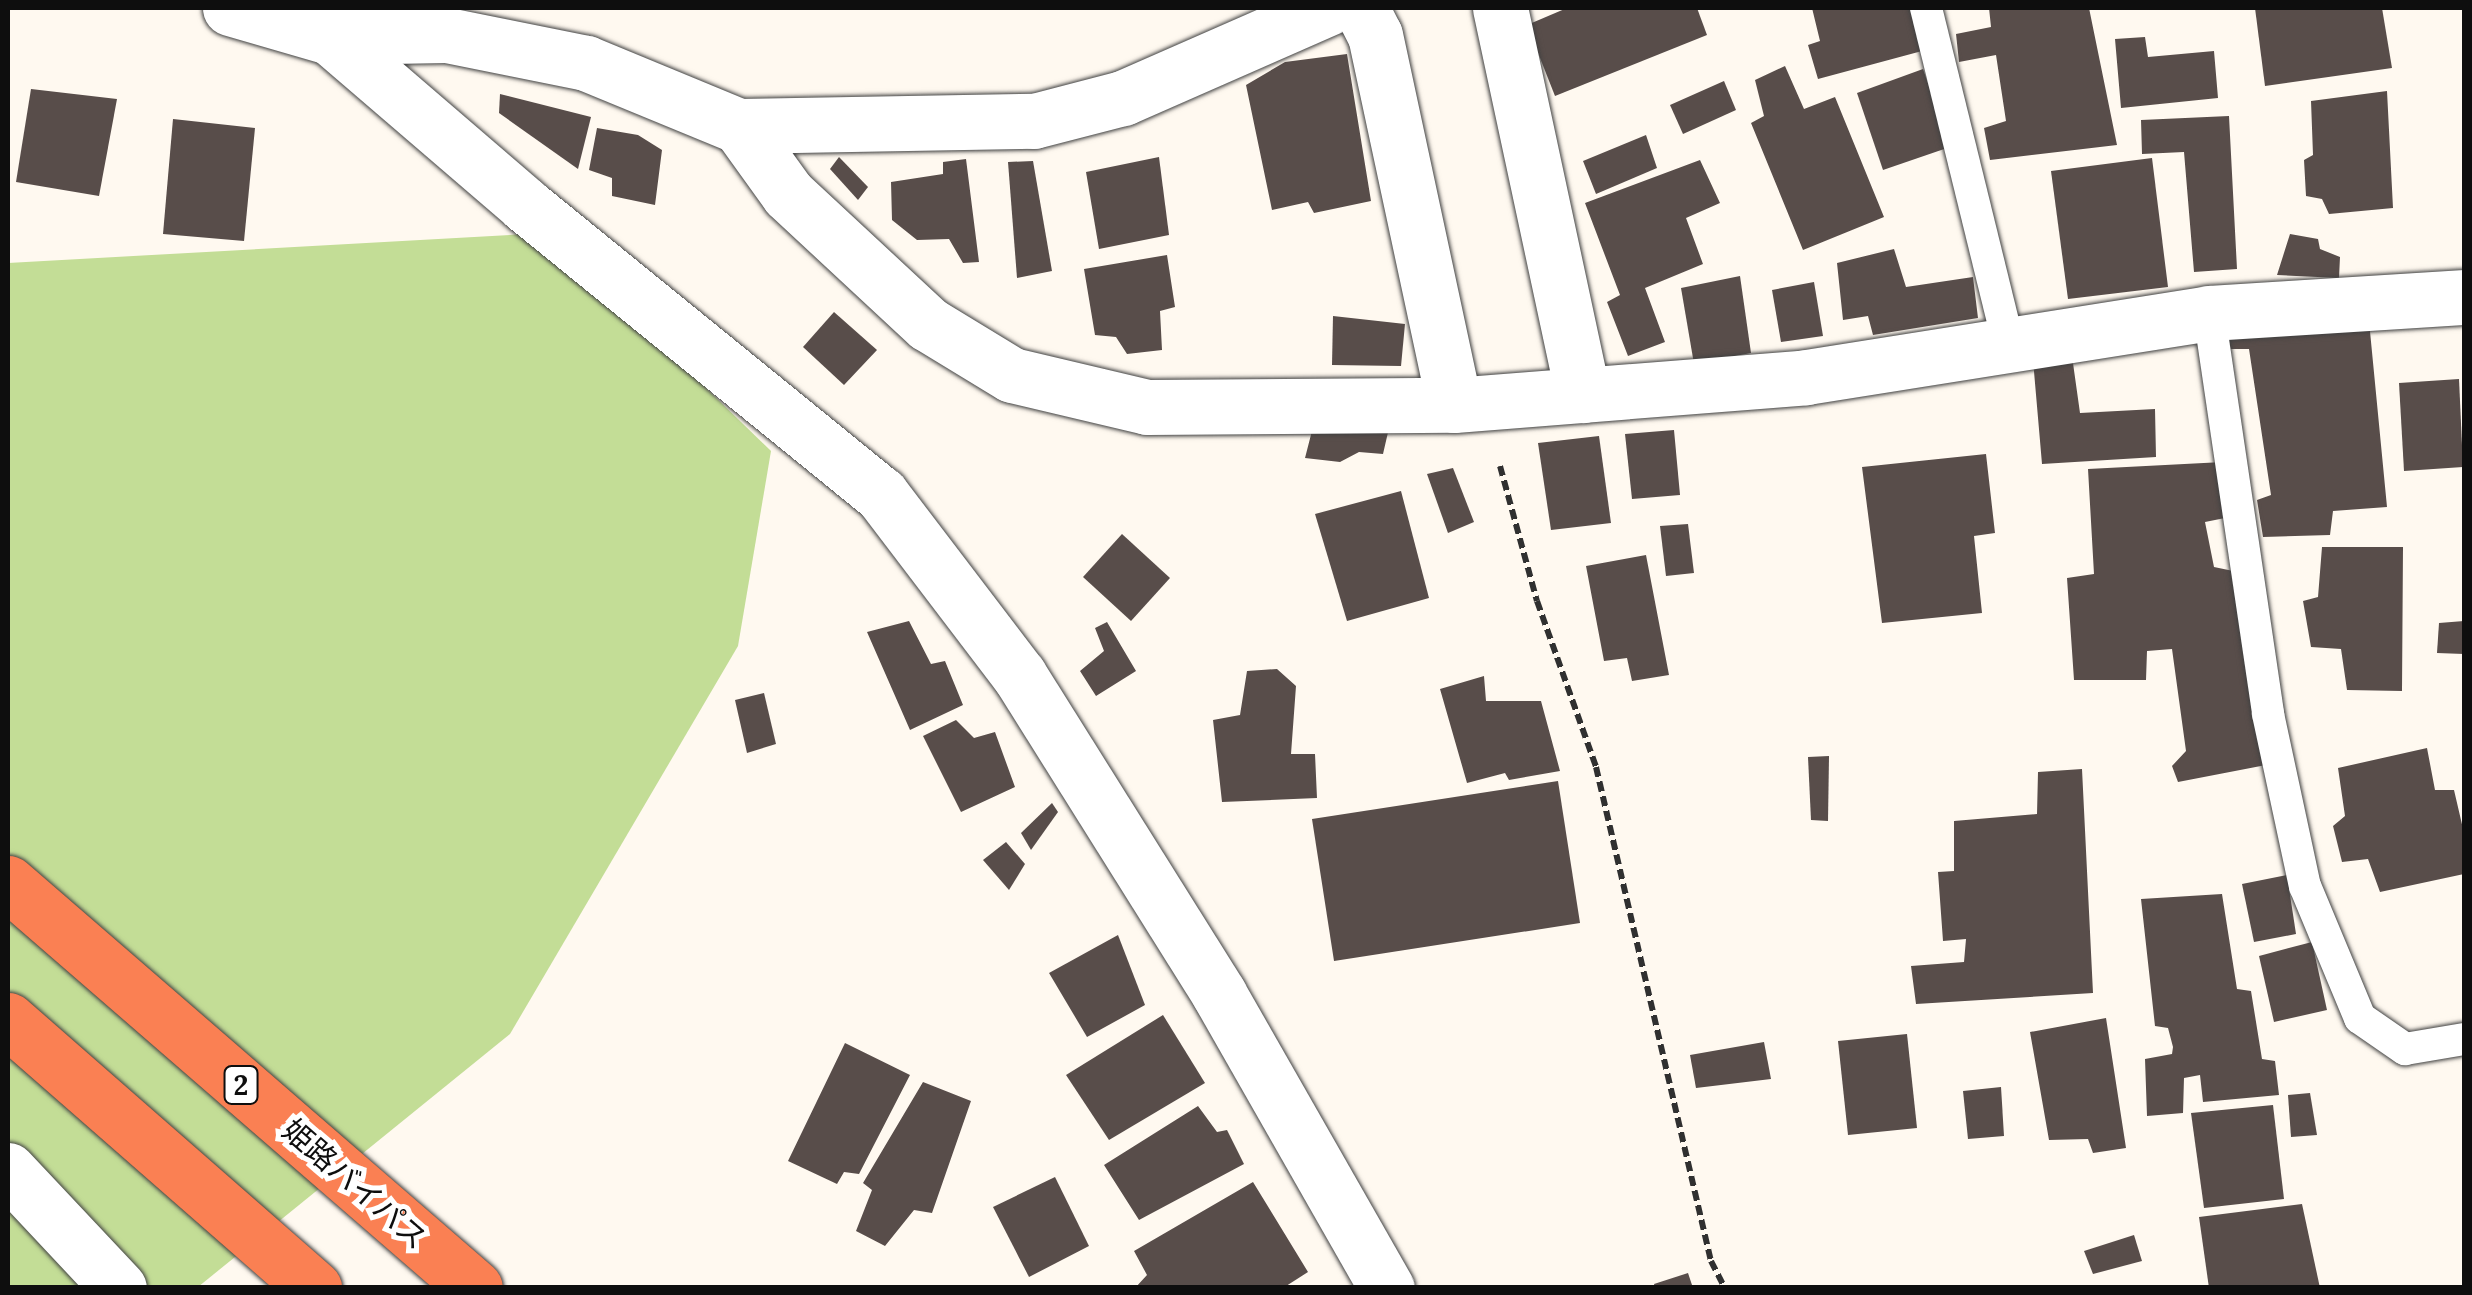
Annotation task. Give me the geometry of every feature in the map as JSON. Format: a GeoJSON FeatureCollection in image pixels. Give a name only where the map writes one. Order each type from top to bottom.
{"type":"FeatureCollection","features":[{"type":"Feature","properties":{"kind":"highway","name":"姫路バイパス"},"geometry":{"type":"LineString","coordinates":[[8,884],[476,1288]]}},
{"type":"Feature","properties":{"kind":"highway"},"geometry":{"type":"LineString","coordinates":[[8,1020],[314,1288]]}},
{"type":"Feature","properties":{"kind":"street"},"geometry":{"type":"LineString","coordinates":[[230,8],[330,36],[448,35],[586,62],[739,126],[1034,121],[1122,98],[1328,8]]}},
{"type":"Feature","properties":{"kind":"street"},"geometry":{"type":"LineString","coordinates":[[1361,8],[1376,34],[1468,404]]}},
{"type":"Feature","properties":{"kind":"street"},"geometry":{"type":"LineString","coordinates":[[1500,8],[1583,395]]}},
{"type":"Feature","properties":{"kind":"street"},"geometry":{"type":"LineString","coordinates":[[330,36],[525,205],[880,494],[1019,674],[1218,994],[1387,1288]]}},
{"type":"Feature","properties":{"kind":"street"},"geometry":{"type":"LineString","coordinates":[[739,126],[788,194],[928,324],[1012,375],[1148,407],[1468,404],[1806,377],[2209,313],[2464,297]]}},
{"type":"Feature","properties":{"kind":"street"},"geometry":{"type":"LineString","coordinates":[[8,1170],[120,1288]]}},
{"type":"Feature","properties":{"kind":"lane"},"geometry":{"type":"LineString","coordinates":[[1926,8],[2010,345]]}},
{"type":"Feature","properties":{"kind":"lane"},"geometry":{"type":"LineString","coordinates":[[2209,313],[2268,714],[2305,886],[2360,1018],[2405,1049],[2464,1039]]}},
{"type":"Feature","properties":{"kind":"path"},"geometry":{"type":"LineString","coordinates":[[1468,404],[1596,768],[1712,1261],[1725,1288]]}},
{"type":"Feature","properties":{"kind":"green space"},"geometry":{"type":"Polygon","coordinates":[[[546,233],[771,451],[738,646],[510,1034],[198,1287],[8,1287],[8,263],[546,233]]]}},
{"type":"Feature","properties":{"kind":"building"},"geometry":{"type":"Polygon","coordinates":[[[1567,8],[1697,8],[1707,35],[1555,96],[1527,25],[1567,8]]]}},
{"type":"Feature","properties":{"kind":"building"},"geometry":{"type":"Polygon","coordinates":[[[1812,8],[1911,8],[1922,51],[1818,79],[1808,45],[1820,41],[1812,8]]]}},
{"type":"Feature","properties":{"kind":"building"},"geometry":{"type":"Polygon","coordinates":[[[1989,8],[2089,8],[2117,145],[1990,160],[1984,128],[2006,121],[1996,55],[1959,62],[1956,34],[1991,27],[1989,8]]]}},
{"type":"Feature","properties":{"kind":"building"},"geometry":{"type":"Polygon","coordinates":[[[2255,8],[2382,8],[2392,68],[2265,86],[2255,8]]]}},
{"type":"Feature","properties":{"kind":"building"},"geometry":{"type":"Polygon","coordinates":[[[2145,37],[2148,57],[2214,51],[2218,98],[2121,108],[2115,39],[2145,37]]]}},
{"type":"Feature","properties":{"kind":"building"},"geometry":{"type":"Polygon","coordinates":[[[1347,54],[1371,201],[1314,213],[1308,202],[1272,210],[1246,85],[1285,62],[1347,54]]]}},
{"type":"Feature","properties":{"kind":"building"},"geometry":{"type":"Polygon","coordinates":[[[1785,66],[1804,109],[1835,97],[1884,217],[1803,250],[1751,123],[1764,116],[1755,80],[1785,66]]]}},
{"type":"Feature","properties":{"kind":"building"},"geometry":{"type":"Polygon","coordinates":[[[1923,69],[1950,147],[1883,170],[1857,93],[1923,69]]]}},
{"type":"Feature","properties":{"kind":"building"},"geometry":{"type":"Polygon","coordinates":[[[1724,81],[1736,110],[1683,134],[1670,105],[1724,81]]]}},
{"type":"Feature","properties":{"kind":"building"},"geometry":{"type":"Polygon","coordinates":[[[31,89],[117,99],[99,196],[16,182],[31,89]]]}},
{"type":"Feature","properties":{"kind":"building"},"geometry":{"type":"Polygon","coordinates":[[[2387,91],[2393,208],[2329,214],[2322,199],[2306,196],[2304,160],[2313,155],[2311,101],[2387,91]]]}},
{"type":"Feature","properties":{"kind":"building"},"geometry":{"type":"Polygon","coordinates":[[[500,94],[591,117],[578,169],[499,113],[500,94]]]}},
{"type":"Feature","properties":{"kind":"building"},"geometry":{"type":"Polygon","coordinates":[[[2229,116],[2237,269],[2194,272],[2184,152],[2142,154],[2141,120],[2229,116]]]}},
{"type":"Feature","properties":{"kind":"building"},"geometry":{"type":"Polygon","coordinates":[[[173,119],[255,128],[244,241],[163,234],[173,119]]]}},
{"type":"Feature","properties":{"kind":"building"},"geometry":{"type":"Polygon","coordinates":[[[597,128],[638,135],[662,150],[655,205],[612,196],[612,178],[589,170],[597,128]]]}},
{"type":"Feature","properties":{"kind":"building"},"geometry":{"type":"Polygon","coordinates":[[[1646,135],[1657,168],[1596,194],[1583,161],[1646,135]]]}},
{"type":"Feature","properties":{"kind":"building"},"geometry":{"type":"Polygon","coordinates":[[[839,157],[868,187],[858,200],[830,169],[839,157]]]}},
{"type":"Feature","properties":{"kind":"building"},"geometry":{"type":"Polygon","coordinates":[[[1159,157],[1169,235],[1099,249],[1086,172],[1159,157]]]}},
{"type":"Feature","properties":{"kind":"building"},"geometry":{"type":"Polygon","coordinates":[[[2152,158],[2168,287],[2068,299],[2051,171],[2152,158]]]}},
{"type":"Feature","properties":{"kind":"building"},"geometry":{"type":"Polygon","coordinates":[[[966,159],[979,262],[963,263],[949,239],[917,240],[892,220],[891,182],[943,174],[943,162],[966,159]]]}},
{"type":"Feature","properties":{"kind":"building"},"geometry":{"type":"Polygon","coordinates":[[[1700,160],[1720,203],[1686,218],[1703,264],[1645,288],[1665,342],[1628,356],[1607,302],[1620,295],[1585,203],[1700,160]]]}},
{"type":"Feature","properties":{"kind":"building"},"geometry":{"type":"Polygon","coordinates":[[[1033,161],[1052,271],[1017,278],[1008,162],[1033,161]]]}},
{"type":"Feature","properties":{"kind":"building"},"geometry":{"type":"Polygon","coordinates":[[[2290,234],[2318,239],[2320,249],[2340,257],[2339,278],[2277,275],[2290,234]]]}},
{"type":"Feature","properties":{"kind":"building"},"geometry":{"type":"Polygon","coordinates":[[[1894,249],[1906,287],[1973,277],[1978,318],[1873,335],[1868,316],[1843,320],[1837,263],[1894,249]]]}},
{"type":"Feature","properties":{"kind":"building"},"geometry":{"type":"Polygon","coordinates":[[[1167,255],[1175,307],[1160,311],[1162,350],[1127,354],[1116,337],[1095,335],[1084,269],[1167,255]]]}},
{"type":"Feature","properties":{"kind":"building"},"geometry":{"type":"Polygon","coordinates":[[[1740,276],[1751,353],[1694,364],[1681,288],[1740,276]]]}},
{"type":"Feature","properties":{"kind":"building"},"geometry":{"type":"Polygon","coordinates":[[[1814,282],[1823,336],[1781,342],[1772,290],[1814,282]]]}},
{"type":"Feature","properties":{"kind":"building"},"geometry":{"type":"Polygon","coordinates":[[[834,312],[877,350],[844,385],[803,347],[834,312]]]}},
{"type":"Feature","properties":{"kind":"building"},"geometry":{"type":"Polygon","coordinates":[[[1333,316],[1405,324],[1401,366],[1332,365],[1333,316]]]}},
{"type":"Feature","properties":{"kind":"building"},"geometry":{"type":"Polygon","coordinates":[[[2369,321],[2387,507],[2333,511],[2330,535],[2263,537],[2257,500],[2271,495],[2249,349],[2228,349],[2228,331],[2369,321]]]}},
{"type":"Feature","properties":{"kind":"building"},"geometry":{"type":"Polygon","coordinates":[[[2072,356],[2080,413],[2155,409],[2156,457],[2042,464],[2033,360],[2072,356]]]}},
{"type":"Feature","properties":{"kind":"building"},"geometry":{"type":"Polygon","coordinates":[[[2459,379],[2463,467],[2404,471],[2399,383],[2459,379]]]}},
{"type":"Feature","properties":{"kind":"building"},"geometry":{"type":"Polygon","coordinates":[[[1315,419],[1389,428],[1383,454],[1359,452],[1340,462],[1305,458],[1315,419]]]}},
{"type":"Feature","properties":{"kind":"building"},"geometry":{"type":"Polygon","coordinates":[[[1674,430],[1680,495],[1632,499],[1625,434],[1674,430]]]}},
{"type":"Feature","properties":{"kind":"building"},"geometry":{"type":"Polygon","coordinates":[[[1599,436],[1611,523],[1551,530],[1538,443],[1599,436]]]}},
{"type":"Feature","properties":{"kind":"building"},"geometry":{"type":"Polygon","coordinates":[[[1986,454],[1995,533],[1974,536],[1982,613],[1882,623],[1862,467],[1986,454]]]}},
{"type":"Feature","properties":{"kind":"building"},"geometry":{"type":"Polygon","coordinates":[[[2223,462],[2230,517],[2205,522],[2214,567],[2238,572],[2266,765],[2178,782],[2172,766],[2186,751],[2172,649],[2147,651],[2146,680],[2074,680],[2067,578],[2094,574],[2088,469],[2223,462]]]}},
{"type":"Feature","properties":{"kind":"building"},"geometry":{"type":"Polygon","coordinates":[[[1453,468],[1474,522],[1448,533],[1427,474],[1453,468]]]}},
{"type":"Feature","properties":{"kind":"building"},"geometry":{"type":"Polygon","coordinates":[[[1401,491],[1429,598],[1347,621],[1315,514],[1401,491]]]}},
{"type":"Feature","properties":{"kind":"building"},"geometry":{"type":"Polygon","coordinates":[[[1688,524],[1694,573],[1666,576],[1660,526],[1688,524]]]}},
{"type":"Feature","properties":{"kind":"building"},"geometry":{"type":"Polygon","coordinates":[[[1122,534],[1170,578],[1131,621],[1083,577],[1122,534]]]}},
{"type":"Feature","properties":{"kind":"building"},"geometry":{"type":"Polygon","coordinates":[[[2322,547],[2403,547],[2402,691],[2347,690],[2341,649],[2311,647],[2303,601],[2318,597],[2322,547]]]}},
{"type":"Feature","properties":{"kind":"building"},"geometry":{"type":"Polygon","coordinates":[[[1646,555],[1669,675],[1632,681],[1627,658],[1604,661],[1586,566],[1646,555]]]}},
{"type":"Feature","properties":{"kind":"building"},"geometry":{"type":"Polygon","coordinates":[[[909,621],[931,664],[945,661],[963,705],[910,730],[867,632],[909,621]]]}},
{"type":"Feature","properties":{"kind":"building"},"geometry":{"type":"Polygon","coordinates":[[[2464,621],[2464,654],[2437,653],[2439,623],[2464,621]]]}},
{"type":"Feature","properties":{"kind":"building"},"geometry":{"type":"Polygon","coordinates":[[[1107,622],[1136,671],[1096,696],[1080,671],[1104,651],[1095,628],[1107,622]]]}},
{"type":"Feature","properties":{"kind":"building"},"geometry":{"type":"Polygon","coordinates":[[[1277,669],[1296,686],[1291,754],[1315,754],[1317,798],[1222,802],[1213,720],[1240,715],[1247,671],[1277,669]]]}},
{"type":"Feature","properties":{"kind":"building"},"geometry":{"type":"Polygon","coordinates":[[[1484,676],[1486,701],[1541,701],[1560,771],[1509,780],[1505,773],[1467,783],[1440,689],[1484,676]]]}},
{"type":"Feature","properties":{"kind":"building"},"geometry":{"type":"Polygon","coordinates":[[[764,693],[776,744],[747,753],[735,700],[764,693]]]}},
{"type":"Feature","properties":{"kind":"building"},"geometry":{"type":"Polygon","coordinates":[[[956,720],[974,738],[995,732],[1015,787],[961,812],[923,736],[956,720]]]}},
{"type":"Feature","properties":{"kind":"building"},"geometry":{"type":"Polygon","coordinates":[[[2427,748],[2435,790],[2454,790],[2464,833],[2464,874],[2380,892],[2368,859],[2342,862],[2333,826],[2345,816],[2338,768],[2427,748]]]}},
{"type":"Feature","properties":{"kind":"building"},"geometry":{"type":"Polygon","coordinates":[[[1829,756],[1828,821],[1811,820],[1808,757],[1829,756]]]}},
{"type":"Feature","properties":{"kind":"building"},"geometry":{"type":"Polygon","coordinates":[[[2082,769],[2093,993],[1916,1004],[1911,966],[1964,962],[1966,939],[1943,941],[1938,872],[1954,871],[1954,821],[2037,814],[2038,772],[2082,769]]]}},
{"type":"Feature","properties":{"kind":"building"},"geometry":{"type":"Polygon","coordinates":[[[1558,781],[1580,923],[1334,961],[1312,819],[1558,781]]]}},
{"type":"Feature","properties":{"kind":"building"},"geometry":{"type":"Polygon","coordinates":[[[1052,803],[1058,812],[1031,850],[1021,833],[1052,803]]]}},
{"type":"Feature","properties":{"kind":"building"},"geometry":{"type":"Polygon","coordinates":[[[1006,842],[1025,864],[1009,890],[983,860],[1006,842]]]}},
{"type":"Feature","properties":{"kind":"building"},"geometry":{"type":"Polygon","coordinates":[[[2287,875],[2296,934],[2254,942],[2242,884],[2287,875]]]}},
{"type":"Feature","properties":{"kind":"building"},"geometry":{"type":"Polygon","coordinates":[[[2222,894],[2237,989],[2251,991],[2262,1059],[2275,1061],[2279,1095],[2203,1102],[2200,1075],[2184,1078],[2183,1113],[2147,1116],[2145,1059],[2172,1054],[2173,1047],[2168,1028],[2155,1026],[2141,899],[2222,894]]]}},
{"type":"Feature","properties":{"kind":"building"},"geometry":{"type":"Polygon","coordinates":[[[1118,935],[1145,1005],[1087,1037],[1049,973],[1118,935]]]}},
{"type":"Feature","properties":{"kind":"building"},"geometry":{"type":"Polygon","coordinates":[[[2312,942],[2327,1010],[2274,1022],[2259,956],[2312,942]]]}},
{"type":"Feature","properties":{"kind":"building"},"geometry":{"type":"Polygon","coordinates":[[[1163,1015],[1205,1083],[1109,1140],[1066,1075],[1163,1015]]]}},
{"type":"Feature","properties":{"kind":"building"},"geometry":{"type":"Polygon","coordinates":[[[2106,1018],[2126,1148],[2093,1153],[2088,1139],[2049,1140],[2030,1032],[2106,1018]]]}},
{"type":"Feature","properties":{"kind":"building"},"geometry":{"type":"Polygon","coordinates":[[[1907,1034],[1917,1128],[1848,1135],[1838,1041],[1907,1034]]]}},
{"type":"Feature","properties":{"kind":"building"},"geometry":{"type":"Polygon","coordinates":[[[1764,1042],[1771,1079],[1696,1088],[1690,1055],[1764,1042]]]}},
{"type":"Feature","properties":{"kind":"building"},"geometry":{"type":"Polygon","coordinates":[[[845,1043],[910,1075],[859,1174],[844,1172],[837,1184],[788,1161],[845,1043]]]}},
{"type":"Feature","properties":{"kind":"building"},"geometry":{"type":"Polygon","coordinates":[[[923,1082],[971,1101],[932,1213],[914,1210],[885,1246],[856,1231],[872,1190],[863,1183],[923,1082]]]}},
{"type":"Feature","properties":{"kind":"building"},"geometry":{"type":"Polygon","coordinates":[[[2001,1087],[2004,1136],[1968,1139],[1963,1091],[2001,1087]]]}},
{"type":"Feature","properties":{"kind":"building"},"geometry":{"type":"Polygon","coordinates":[[[2310,1093],[2317,1135],[2291,1137],[2288,1095],[2310,1093]]]}},
{"type":"Feature","properties":{"kind":"building"},"geometry":{"type":"Polygon","coordinates":[[[2273,1105],[2284,1199],[2204,1208],[2191,1113],[2273,1105]]]}},
{"type":"Feature","properties":{"kind":"building"},"geometry":{"type":"Polygon","coordinates":[[[1198,1106],[1217,1132],[1227,1130],[1244,1164],[1139,1220],[1104,1165],[1198,1106]]]}},
{"type":"Feature","properties":{"kind":"building"},"geometry":{"type":"Polygon","coordinates":[[[1055,1177],[1089,1246],[1029,1277],[993,1207],[1055,1177]]]}},
{"type":"Feature","properties":{"kind":"building"},"geometry":{"type":"Polygon","coordinates":[[[1253,1182],[1308,1272],[1283,1288],[1135,1288],[1147,1275],[1134,1251],[1253,1182]]]}},
{"type":"Feature","properties":{"kind":"building"},"geometry":{"type":"Polygon","coordinates":[[[2302,1204],[2320,1288],[2209,1288],[2199,1217],[2302,1204]]]}},
{"type":"Feature","properties":{"kind":"building"},"geometry":{"type":"Polygon","coordinates":[[[2134,1235],[2142,1261],[2093,1274],[2084,1251],[2134,1235]]]}},
{"type":"Feature","properties":{"kind":"building"},"geometry":{"type":"Polygon","coordinates":[[[1688,1273],[1693,1288],[1655,1288],[1654,1284],[1688,1273]]]}}]}
